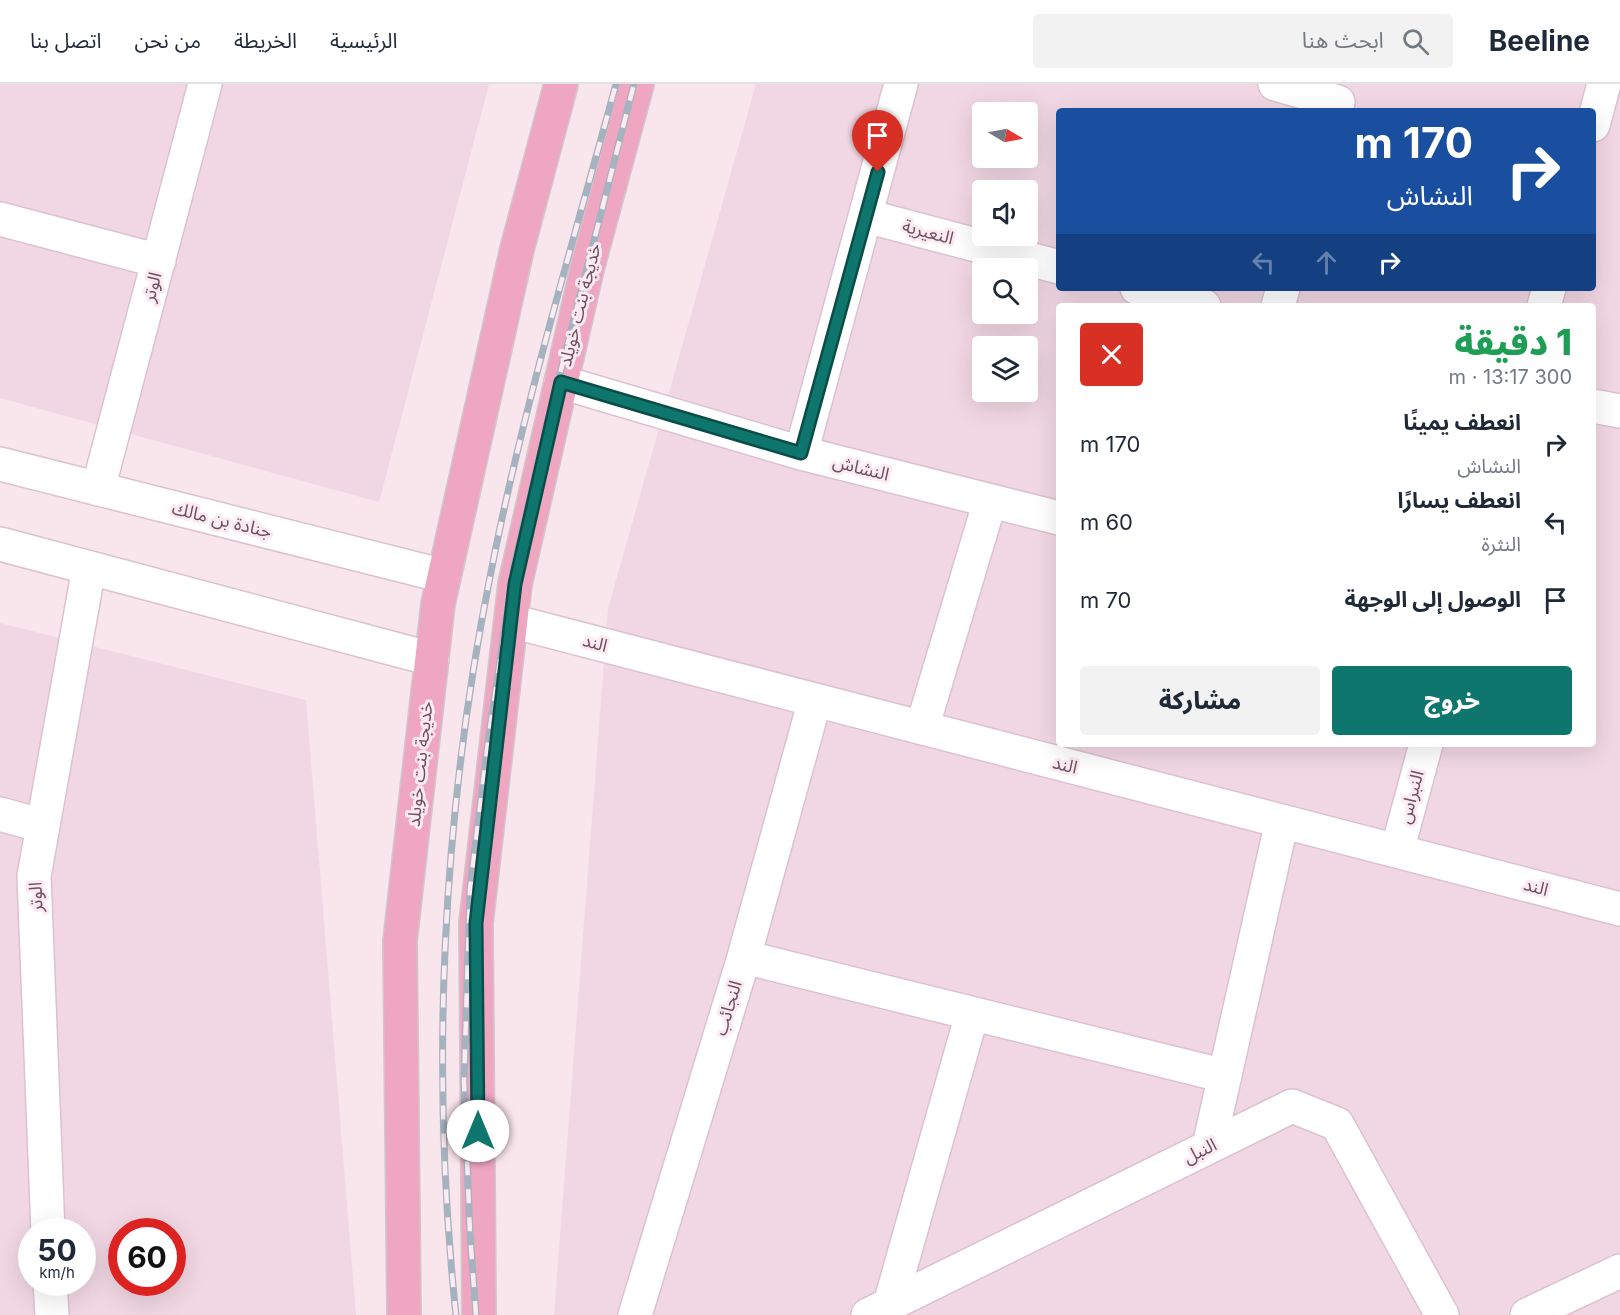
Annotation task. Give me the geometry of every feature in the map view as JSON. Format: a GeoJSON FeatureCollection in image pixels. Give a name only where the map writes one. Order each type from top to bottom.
{"type":"FeatureCollection","features":[{"type":"Feature","properties":{"kind":"main road","name":"خديجة بنت خويلد"},"geometry":{"type":"LineString","coordinates":[[404,1315],[400,941],[432,659],[444,576],[516,249],[561,84]]}},
{"type":"Feature","properties":{"kind":"main road","name":"خديجة بنت خويلد"},"geometry":{"type":"LineString","coordinates":[[479,1315],[476,923],[515,584],[587,269],[636,84]]}},
{"type":"Feature","properties":{"kind":"street","name":"الوتر"},"geometry":{"type":"LineString","coordinates":[[98,489],[205,84]]}},
{"type":"Feature","properties":{"kind":"street"},"geometry":{"type":"LineString","coordinates":[[801,453],[901,84]]}},
{"type":"Feature","properties":{"kind":"street"},"geometry":{"type":"LineString","coordinates":[[1275,84],[1339,99]]}},
{"type":"Feature","properties":{"kind":"street"},"geometry":{"type":"LineString","coordinates":[[1594,108],[1596,86]]}},
{"type":"Feature","properties":{"kind":"street","name":"النعيرية"},"geometry":{"type":"LineString","coordinates":[[866,216],[1056,266]]}},
{"type":"Feature","properties":{"kind":"street"},"geometry":{"type":"LineString","coordinates":[[0,219],[159,261]]}},
{"type":"Feature","properties":{"kind":"street"},"geometry":{"type":"LineString","coordinates":[[1148,291],[1193,303]]}},
{"type":"Feature","properties":{"kind":"street","name":"النشاش"},"geometry":{"type":"LineString","coordinates":[[561,382],[801,453],[1056,517]]}},
{"type":"Feature","properties":{"kind":"street"},"geometry":{"type":"LineString","coordinates":[[1596,407],[1620,411]]}},
{"type":"Feature","properties":{"kind":"street","name":"جنادة بن مالك"},"geometry":{"type":"LineString","coordinates":[[0,464],[444,576]]}},
{"type":"Feature","properties":{"kind":"street"},"geometry":{"type":"LineString","coordinates":[[922,728],[990,501]]}},
{"type":"Feature","properties":{"kind":"street"},"geometry":{"type":"LineString","coordinates":[[0,544],[432,659]]}},
{"type":"Feature","properties":{"kind":"street","name":"الوتر"},"geometry":{"type":"LineString","coordinates":[[47,1218],[34,876],[89,568]]}},
{"type":"Feature","properties":{"kind":"street","name":"الند"},"geometry":{"type":"LineString","coordinates":[[511,621],[1620,909]]}},
{"type":"Feature","properties":{"kind":"street","name":"النجائب"},"geometry":{"type":"LineString","coordinates":[[635,1315],[744,957],[815,700]]}},
{"type":"Feature","properties":{"kind":"street","name":"النبراس"},"geometry":{"type":"LineString","coordinates":[[1397,851],[1425,747]]}},
{"type":"Feature","properties":{"kind":"street"},"geometry":{"type":"LineString","coordinates":[[0,814],[43,826]]}},
{"type":"Feature","properties":{"kind":"street"},"geometry":{"type":"LineString","coordinates":[[1209,1146],[1282,821]]}},
{"type":"Feature","properties":{"kind":"street"},"geometry":{"type":"LineString","coordinates":[[744,957],[1225,1076]]}},
{"type":"Feature","properties":{"kind":"street"},"geometry":{"type":"LineString","coordinates":[[892,1308],[972,1014]]}},
{"type":"Feature","properties":{"kind":"street","name":"النبل"},"geometry":{"type":"LineString","coordinates":[[892,1308],[1292,1106],[1336,1124],[1442,1315]]}},
{"type":"Feature","properties":{"kind":"street"},"geometry":{"type":"LineString","coordinates":[[1527,1315],[1620,1270]]}},
{"type":"Feature","properties":{"kind":"street"},"geometry":{"type":"LineString","coordinates":[[51,1296],[52,1315]]}},
{"type":"Feature","properties":{"kind":"shaded area"},"geometry":{"type":"Polygon","coordinates":[[[0,84],[489,84],[379,502],[0,398],[0,84]]]}},
{"type":"Feature","properties":{"kind":"shaded area"},"geometry":{"type":"Polygon","coordinates":[[[756,84],[1620,84],[1620,1315],[554,1315],[608,609],[756,84]]]}},
{"type":"Feature","properties":{"kind":"shaded area"},"geometry":{"type":"Polygon","coordinates":[[[0,623],[306,700],[356,1315],[0,1315],[0,623]]]}},
{"type":"Feature","properties":{"kind":"railway"},"geometry":{"type":"LineString","coordinates":[[456,1315],[448,1223],[443,1038],[445,945],[451,852],[461,760],[490,577],[517,453],[548,329],[616,84]]}},
{"type":"Feature","properties":{"kind":"railway"},"geometry":{"type":"LineString","coordinates":[[476,1315],[470,1234],[464,1082],[470,889],[488,742],[514,566],[549,417],[634,84]]}},
{"type":"Feature","properties":{"kind":"route"},"geometry":{"type":"LineString","coordinates":[[478,1131],[476,923],[515,584],[561,382],[801,453],[878,172]]}}]}
